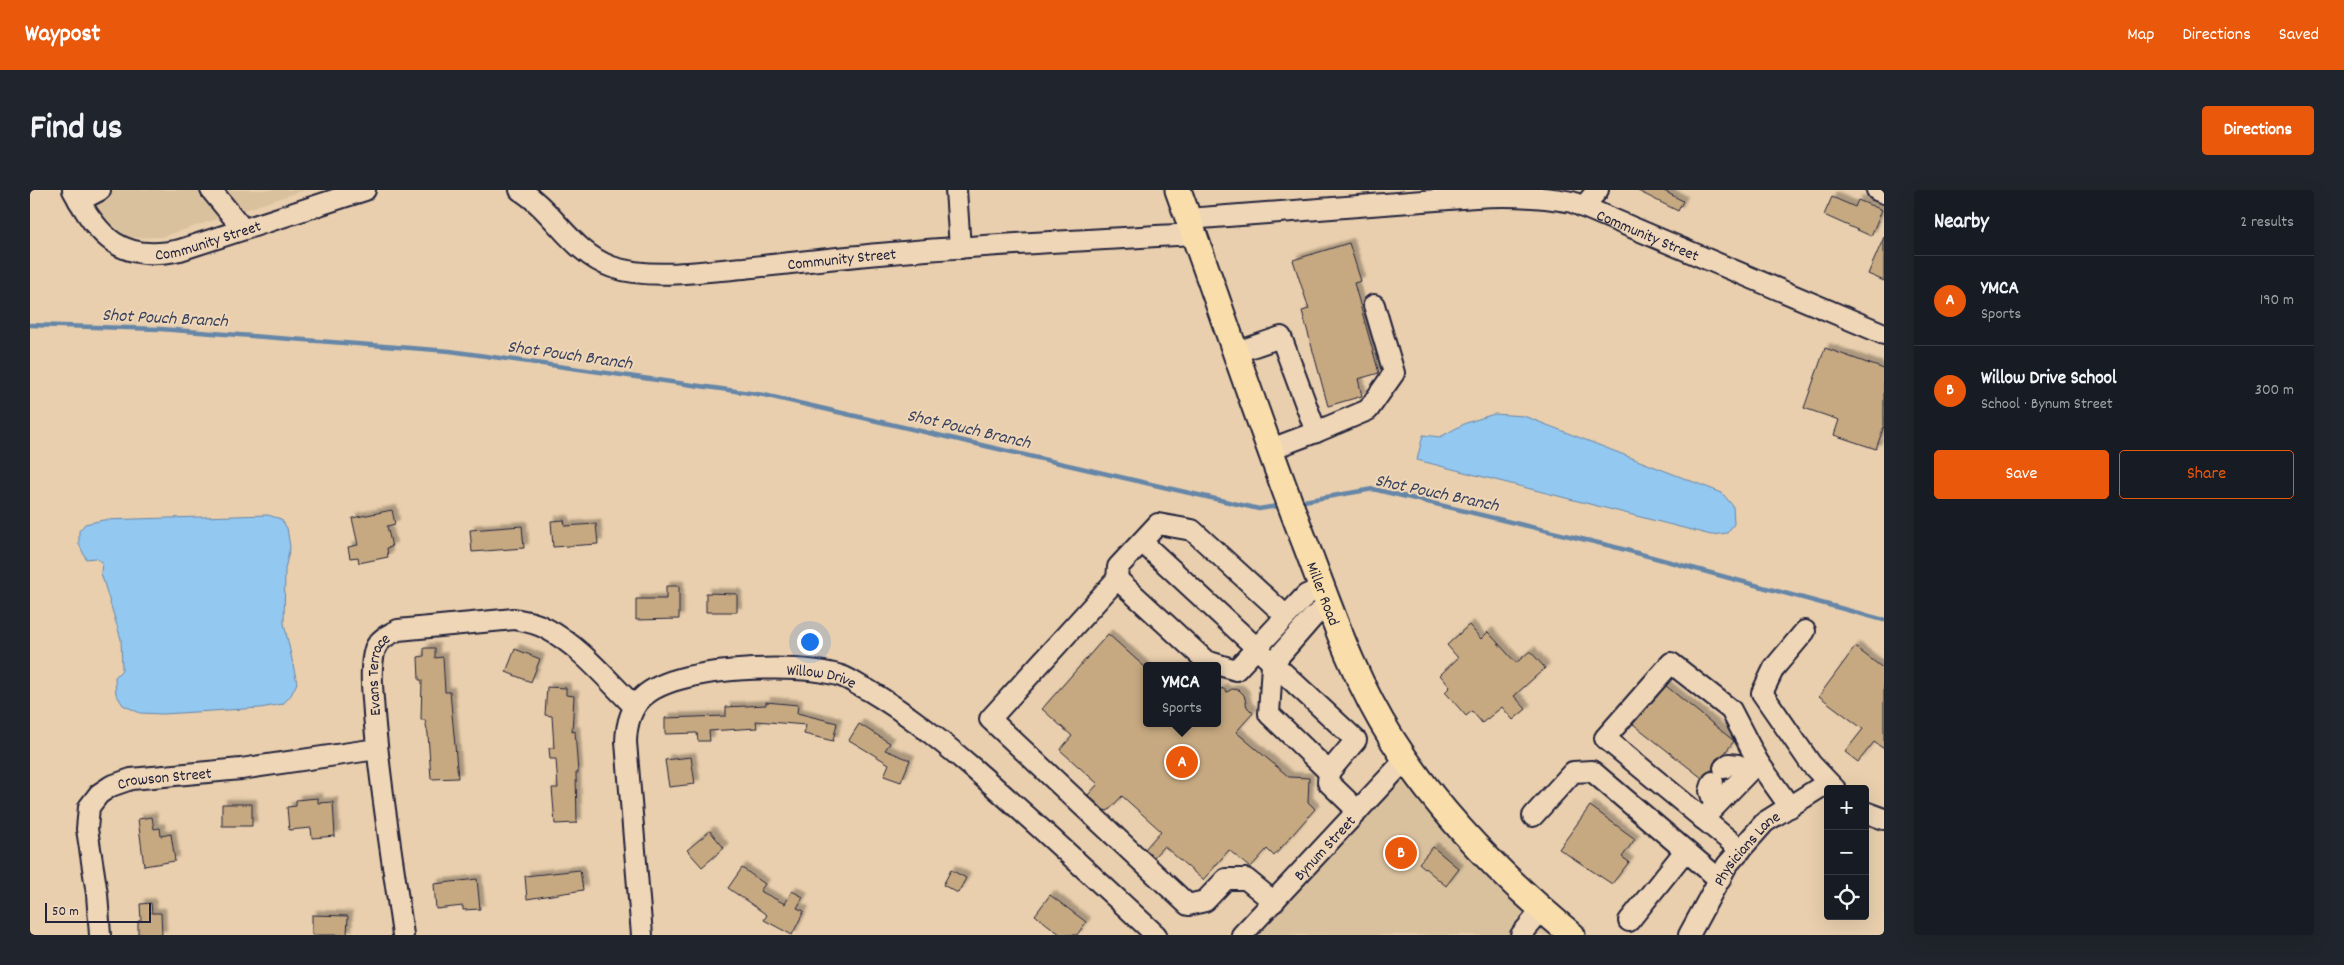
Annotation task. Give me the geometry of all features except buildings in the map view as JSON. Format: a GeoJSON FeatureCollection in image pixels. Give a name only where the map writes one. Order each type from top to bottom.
{"type":"FeatureCollection","features":[{"type":"Feature","properties":{"kind":"main road","name":"Miller Road"},"geometry":{"type":"LineString","coordinates":[[1178,190],[1325,597],[1360,681],[1390,738],[1426,789],[1471,841],[1542,910],[1572,935]]}},
{"type":"Feature","properties":{"kind":"street"},"geometry":{"type":"LineString","coordinates":[[76,195],[100,190]]}},
{"type":"Feature","properties":{"kind":"street"},"geometry":{"type":"LineString","coordinates":[[211,190],[243,228]]}},
{"type":"Feature","properties":{"kind":"street","name":"Community Street"},"geometry":{"type":"LineString","coordinates":[[76,195],[90,220],[115,245],[141,253],[158,255],[180,250],[365,190]]}},
{"type":"Feature","properties":{"kind":"street","name":"Community Street"},"geometry":{"type":"LineString","coordinates":[[520,190],[583,250],[602,263],[624,270],[680,273],[1191,226],[1414,196],[1531,196],[1572,202],[1884,334]]}},
{"type":"Feature","properties":{"kind":"street"},"geometry":{"type":"LineString","coordinates":[[956,190],[960,248]]}},
{"type":"Feature","properties":{"kind":"street"},"geometry":{"type":"LineString","coordinates":[[1583,207],[1598,190]]}},
{"type":"Feature","properties":{"kind":"street"},"geometry":{"type":"LineString","coordinates":[[1877,190],[1884,193]]}},
{"type":"Feature","properties":{"kind":"street"},"geometry":{"type":"LineString","coordinates":[[1271,449],[1368,410],[1394,373],[1374,306]]}},
{"type":"Feature","properties":{"kind":"street"},"geometry":{"type":"LineString","coordinates":[[1237,352],[1281,337],[1316,432]]}},
{"type":"Feature","properties":{"kind":"street"},"geometry":{"type":"LineString","coordinates":[[1274,902],[1246,879],[1226,879],[1206,901],[1188,905],[990,719],[1117,579],[1118,567],[1158,524],[1192,530],[1286,616]]}},
{"type":"Feature","properties":{"kind":"street"},"geometry":{"type":"LineString","coordinates":[[1142,542],[1356,740],[1329,772],[1328,782],[1358,811]]}},
{"type":"Feature","properties":{"kind":"street"},"geometry":{"type":"LineString","coordinates":[[1117,579],[1209,662]]}},
{"type":"Feature","properties":{"kind":"street"},"geometry":{"type":"LineString","coordinates":[[1221,666],[1236,670],[1306,596],[1325,597],[1313,617],[1272,664],[1269,714],[1329,772]]}},
{"type":"Feature","properties":{"kind":"street","name":"Evans Terrace"},"geometry":{"type":"LineString","coordinates":[[403,935],[377,749],[373,693],[374,656],[378,643],[386,636],[398,630],[514,619],[538,624],[547,628],[574,648],[634,706]]}},
{"type":"Feature","properties":{"kind":"street"},"geometry":{"type":"LineString","coordinates":[[1805,631],[1774,668],[1762,693],[1811,764],[1830,785]]}},
{"type":"Feature","properties":{"kind":"street"},"geometry":{"type":"LineString","coordinates":[[1741,850],[1709,812],[1605,738],[1671,663],[1731,710],[1754,766],[1790,807]]}},
{"type":"Feature","properties":{"kind":"street","name":"Willow Drive"},"geometry":{"type":"LineString","coordinates":[[642,935],[626,742],[626,726],[634,706],[654,688],[669,681],[733,671],[813,670],[844,677],[897,707],[951,750],[1059,843],[1156,935]]}},
{"type":"Feature","properties":{"kind":"street","name":"Crowson Street"},"geometry":{"type":"LineString","coordinates":[[100,935],[97,894],[87,829],[88,807],[99,794],[111,786],[131,779],[241,769],[377,749]]}},
{"type":"Feature","properties":{"kind":"street","name":"Bynum Street"},"geometry":{"type":"LineString","coordinates":[[1242,935],[1405,760]]}},
{"type":"Feature","properties":{"kind":"street"},"geometry":{"type":"LineString","coordinates":[[1709,812],[1710,791],[1718,775],[1729,764],[1754,766]]}},
{"type":"Feature","properties":{"kind":"street"},"geometry":{"type":"LineString","coordinates":[[1709,812],[1754,766]]}},
{"type":"Feature","properties":{"kind":"street"},"geometry":{"type":"LineString","coordinates":[[1533,816],[1573,772],[1592,771],[1720,880]]}},
{"type":"Feature","properties":{"kind":"street","name":"Physicians Lane"},"geometry":{"type":"LineString","coordinates":[[1689,935],[1728,865],[1764,822],[1824,790]]}},
{"type":"Feature","properties":{"kind":"street"},"geometry":{"type":"LineString","coordinates":[[1869,813],[1884,819]]}},
{"type":"Feature","properties":{"kind":"street"},"geometry":{"type":"LineString","coordinates":[[1629,921],[1685,851]]}},
{"type":"Feature","properties":{"kind":"street"},"geometry":{"type":"LineString","coordinates":[[1521,935],[1542,910]]}},
{"type":"Feature","properties":{"kind":"shaded area"},"geometry":{"type":"Polygon","coordinates":[[[84,190],[305,190],[162,237],[127,238],[99,213],[84,190]]]}},
{"type":"Feature","properties":{"kind":"shaded area"},"geometry":{"type":"Polygon","coordinates":[[[1405,760],[1572,935],[1242,935],[1405,760]]]}},
{"type":"Feature","properties":{"kind":"water"},"geometry":{"type":"Polygon","coordinates":[[[1494,414],[1524,416],[1722,493],[1733,506],[1734,524],[1727,533],[1711,535],[1417,460],[1423,435],[1440,437],[1466,423],[1494,414]]]}},
{"type":"Feature","properties":{"kind":"water"},"geometry":{"type":"Polygon","coordinates":[[[268,515],[281,519],[287,528],[290,547],[285,569],[284,623],[297,683],[291,695],[283,704],[260,708],[163,714],[140,713],[123,705],[116,694],[115,677],[122,670],[121,639],[101,573],[102,562],[95,558],[86,559],[79,544],[79,531],[85,524],[103,520],[268,515]]]}},
{"type":"Feature","properties":{"kind":"waterway","name":"Shot Pouch Branch"},"geometry":{"type":"LineString","coordinates":[[30,325],[160,329],[450,351],[764,395],[1259,509],[1283,505]]}},
{"type":"Feature","properties":{"kind":"waterway","name":"Shot Pouch Branch"},"geometry":{"type":"LineString","coordinates":[[1298,502],[1373,489],[1611,546],[1884,620]]}},
{"type":"Feature","properties":{"kind":"place","name":"YMCA"},"geometry":{"type":"Point","coordinates":[1182,762]}},
{"type":"Feature","properties":{"kind":"place","name":"Willow Drive School"},"geometry":{"type":"Point","coordinates":[1401,853]}}]}
